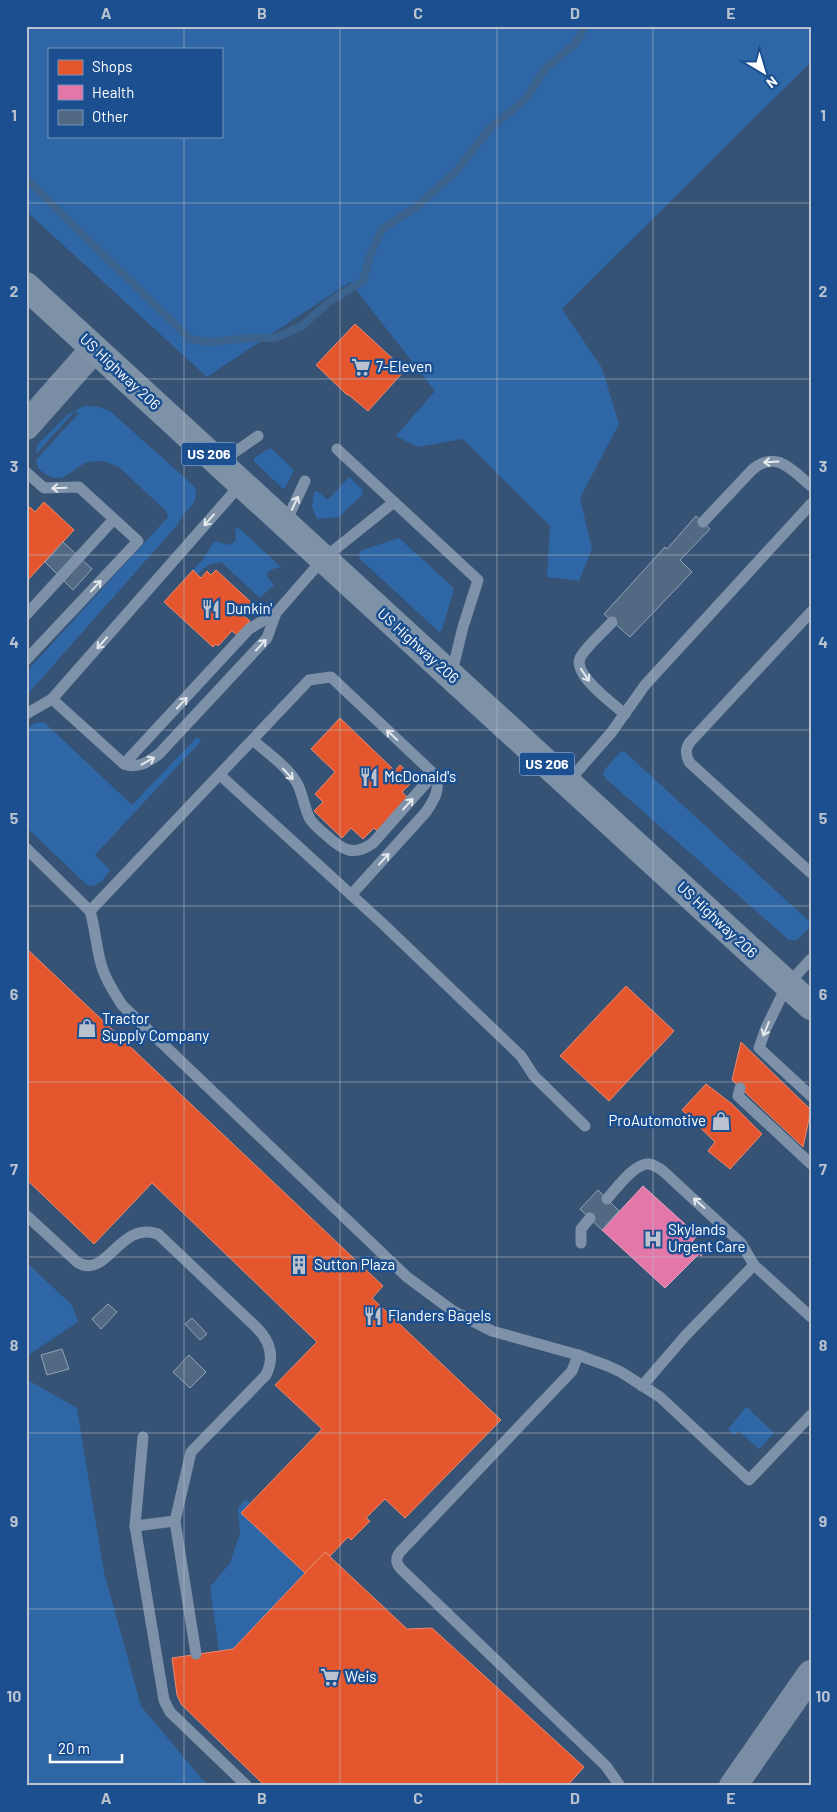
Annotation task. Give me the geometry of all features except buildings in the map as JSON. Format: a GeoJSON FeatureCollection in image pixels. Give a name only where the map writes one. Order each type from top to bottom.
{"type":"FeatureCollection","features":[{"type":"Feature","properties":{"kind":"highway","name":"US Highway 206"},"geometry":{"type":"LineString","coordinates":[[26,286],[811,1006]]}},
{"type":"Feature","properties":{"kind":"street"},"geometry":{"type":"LineString","coordinates":[[26,426],[94,348]]}},
{"type":"Feature","properties":{"kind":"street"},"geometry":{"type":"LineString","coordinates":[[733,1786],[753,1760],[811,1674]]}},
{"type":"Feature","properties":{"kind":"lane"},"geometry":{"type":"LineString","coordinates":[[219,463],[258,436]]}},
{"type":"Feature","properties":{"kind":"lane"},"geometry":{"type":"LineString","coordinates":[[337,449],[478,580],[463,627],[451,676]]}},
{"type":"Feature","properties":{"kind":"lane"},"geometry":{"type":"LineString","coordinates":[[702,522],[752,470],[766,461],[782,462],[811,486]]}},
{"type":"Feature","properties":{"kind":"lane"},"geometry":{"type":"LineString","coordinates":[[26,472],[44,488],[79,487],[138,541],[26,660]]}},
{"type":"Feature","properties":{"kind":"lane"},"geometry":{"type":"LineString","coordinates":[[286,524],[305,481]]}},
{"type":"Feature","properties":{"kind":"lane"},"geometry":{"type":"LineString","coordinates":[[26,714],[52,699],[241,484]]}},
{"type":"Feature","properties":{"kind":"lane"},"geometry":{"type":"LineString","coordinates":[[124,764],[249,629],[276,613],[322,559],[394,502]]}},
{"type":"Feature","properties":{"kind":"lane"},"geometry":{"type":"LineString","coordinates":[[567,782],[611,733],[645,685],[811,504]]}},
{"type":"Feature","properties":{"kind":"lane"},"geometry":{"type":"LineString","coordinates":[[26,615],[114,519]]}},
{"type":"Feature","properties":{"kind":"lane"},"geometry":{"type":"LineString","coordinates":[[811,612],[690,742],[686,750],[686,757],[690,763],[811,873]]}},
{"type":"Feature","properties":{"kind":"lane"},"geometry":{"type":"LineString","coordinates":[[52,699],[124,764],[132,767],[140,765],[150,761],[159,754],[267,638],[276,613]]}},
{"type":"Feature","properties":{"kind":"lane"},"geometry":{"type":"LineString","coordinates":[[612,622],[581,657],[579,665],[582,673],[591,683],[625,714]]}},
{"type":"Feature","properties":{"kind":"lane"},"geometry":{"type":"LineString","coordinates":[[90,912],[309,680],[331,677],[434,774],[438,781],[438,789],[426,812],[351,895]]}},
{"type":"Feature","properties":{"kind":"lane"},"geometry":{"type":"LineString","coordinates":[[253,740],[297,784],[311,819],[342,848],[351,850],[365,849],[373,843],[434,774]]}},
{"type":"Feature","properties":{"kind":"lane"},"geometry":{"type":"LineString","coordinates":[[220,774],[521,1056],[534,1076],[585,1126]]}},
{"type":"Feature","properties":{"kind":"lane"},"geometry":{"type":"LineString","coordinates":[[26,848],[90,912],[102,969],[122,1005],[407,1277],[453,1310],[492,1331],[578,1355],[615,1369],[660,1398],[749,1480],[811,1415]]}},
{"type":"Feature","properties":{"kind":"lane"},"geometry":{"type":"LineString","coordinates":[[811,959],[787,985],[755,1050],[811,1096]]}},
{"type":"Feature","properties":{"kind":"lane"},"geometry":{"type":"LineString","coordinates":[[740,1088],[738,1096],[811,1164]]}},
{"type":"Feature","properties":{"kind":"lane"},"geometry":{"type":"LineString","coordinates":[[608,1199],[636,1168],[648,1164],[655,1166],[663,1171],[741,1242],[754,1265],[811,1317]]}},
{"type":"Feature","properties":{"kind":"lane"},"geometry":{"type":"LineString","coordinates":[[26,1215],[77,1262],[85,1266],[101,1262],[119,1245],[136,1233],[152,1232],[158,1234],[256,1327],[267,1340],[271,1359],[266,1374],[191,1452],[175,1521],[196,1654]]}},
{"type":"Feature","properties":{"kind":"lane"},"geometry":{"type":"LineString","coordinates":[[580,1242],[581,1229],[590,1218]]}},
{"type":"Feature","properties":{"kind":"lane"},"geometry":{"type":"LineString","coordinates":[[642,1386],[686,1336],[754,1265]]}},
{"type":"Feature","properties":{"kind":"lane"},"geometry":{"type":"LineString","coordinates":[[578,1355],[572,1371],[400,1552],[396,1562],[401,1570],[606,1766],[620,1786]]}},
{"type":"Feature","properties":{"kind":"lane"},"geometry":{"type":"LineString","coordinates":[[144,1437],[135,1526],[166,1706],[247,1786]]}},
{"type":"Feature","properties":{"kind":"lane"},"geometry":{"type":"LineString","coordinates":[[135,1526],[175,1521]]}},
{"type":"Feature","properties":{"kind":"shaded area"},"geometry":{"type":"Polygon","coordinates":[[[26,26],[811,26],[811,62],[562,309],[602,368],[619,424],[580,498],[592,549],[579,581],[547,577],[550,526],[463,439],[417,447],[396,436],[435,391],[350,282],[207,377],[26,211],[26,26]]]}},
{"type":"Feature","properties":{"kind":"shaded area"},"geometry":{"type":"Polygon","coordinates":[[[84,406],[99,407],[110,411],[194,486],[196,497],[178,524],[26,696],[26,672],[168,517],[167,512],[120,468],[113,465],[94,461],[84,464],[58,478],[44,473],[40,469],[36,460],[78,414],[75,411],[36,454],[37,445],[67,415],[84,406]]]}},
{"type":"Feature","properties":{"kind":"shaded area"},"geometry":{"type":"Polygon","coordinates":[[[268,449],[272,449],[294,470],[285,488],[282,488],[254,461],[254,458],[268,449]]]}},
{"type":"Feature","properties":{"kind":"shaded area"},"geometry":{"type":"Polygon","coordinates":[[[349,477],[362,489],[363,494],[339,517],[317,519],[312,507],[314,492],[317,491],[328,500],[349,477]]]}},
{"type":"Feature","properties":{"kind":"shaded area"},"geometry":{"type":"Polygon","coordinates":[[[235,528],[240,529],[281,567],[267,573],[268,578],[274,585],[260,598],[221,562],[208,565],[197,575],[193,570],[204,558],[214,541],[230,545],[236,540],[235,528]]]}},
{"type":"Feature","properties":{"kind":"shaded area"},"geometry":{"type":"Polygon","coordinates":[[[399,538],[453,587],[442,630],[439,632],[360,559],[359,553],[362,550],[399,538]]]}},
{"type":"Feature","properties":{"kind":"shaded area"},"geometry":{"type":"Polygon","coordinates":[[[45,723],[132,805],[197,737],[201,741],[95,855],[110,870],[102,881],[94,886],[87,885],[26,827],[26,731],[33,724],[45,723]]]}},
{"type":"Feature","properties":{"kind":"shaded area"},"geometry":{"type":"Polygon","coordinates":[[[621,751],[625,752],[810,922],[810,927],[797,940],[789,940],[606,779],[603,774],[605,769],[621,751]]]}},
{"type":"Feature","properties":{"kind":"shaded area"},"geometry":{"type":"Polygon","coordinates":[[[26,1262],[72,1305],[78,1322],[30,1354],[26,1368],[26,1262]]]}},
{"type":"Feature","properties":{"kind":"shaded area"},"geometry":{"type":"Polygon","coordinates":[[[26,1379],[77,1408],[104,1572],[141,1706],[209,1786],[26,1786],[26,1379]]]}},
{"type":"Feature","properties":{"kind":"shaded area"},"geometry":{"type":"Polygon","coordinates":[[[745,1408],[748,1408],[774,1433],[759,1449],[739,1431],[733,1435],[728,1429],[745,1408]]]}},
{"type":"Feature","properties":{"kind":"shaded area"},"geometry":{"type":"Polygon","coordinates":[[[246,1499],[251,1504],[242,1514],[305,1573],[233,1649],[219,1651],[210,1587],[230,1563],[240,1533],[239,1506],[246,1499]]]}},
{"type":"Feature","properties":{"kind":"waterway"},"geometry":{"type":"LineString","coordinates":[[26,179],[190,339],[209,342],[250,338],[275,338],[302,326],[330,301],[363,281],[370,256],[382,229],[419,205],[457,170],[491,127],[526,99],[544,70],[576,43],[585,26]]}},
{"type":"Feature","properties":{"kind":"place","name":"7-Eleven"},"geometry":{"type":"Point","coordinates":[361,367]}},
{"type":"Feature","properties":{"kind":"place","name":"Dunkin'"},"geometry":{"type":"Point","coordinates":[211,609]}},
{"type":"Feature","properties":{"kind":"place","name":"McDonald's"},"geometry":{"type":"Point","coordinates":[369,777]}},
{"type":"Feature","properties":{"kind":"place","name":"Tractor Supply Company"},"geometry":{"type":"Point","coordinates":[87,1028]}},
{"type":"Feature","properties":{"kind":"place","name":"ProAutomotive"},"geometry":{"type":"Point","coordinates":[721,1121]}},
{"type":"Feature","properties":{"kind":"place","name":"Skylands Urgent Care"},"geometry":{"type":"Point","coordinates":[653,1239]}},
{"type":"Feature","properties":{"kind":"place","name":"Sutton Plaza"},"geometry":{"type":"Point","coordinates":[299,1265]}},
{"type":"Feature","properties":{"kind":"place","name":"Flanders Bagels"},"geometry":{"type":"Point","coordinates":[373,1316]}},
{"type":"Feature","properties":{"kind":"place","name":"Weis"},"geometry":{"type":"Point","coordinates":[330,1677]}}]}
